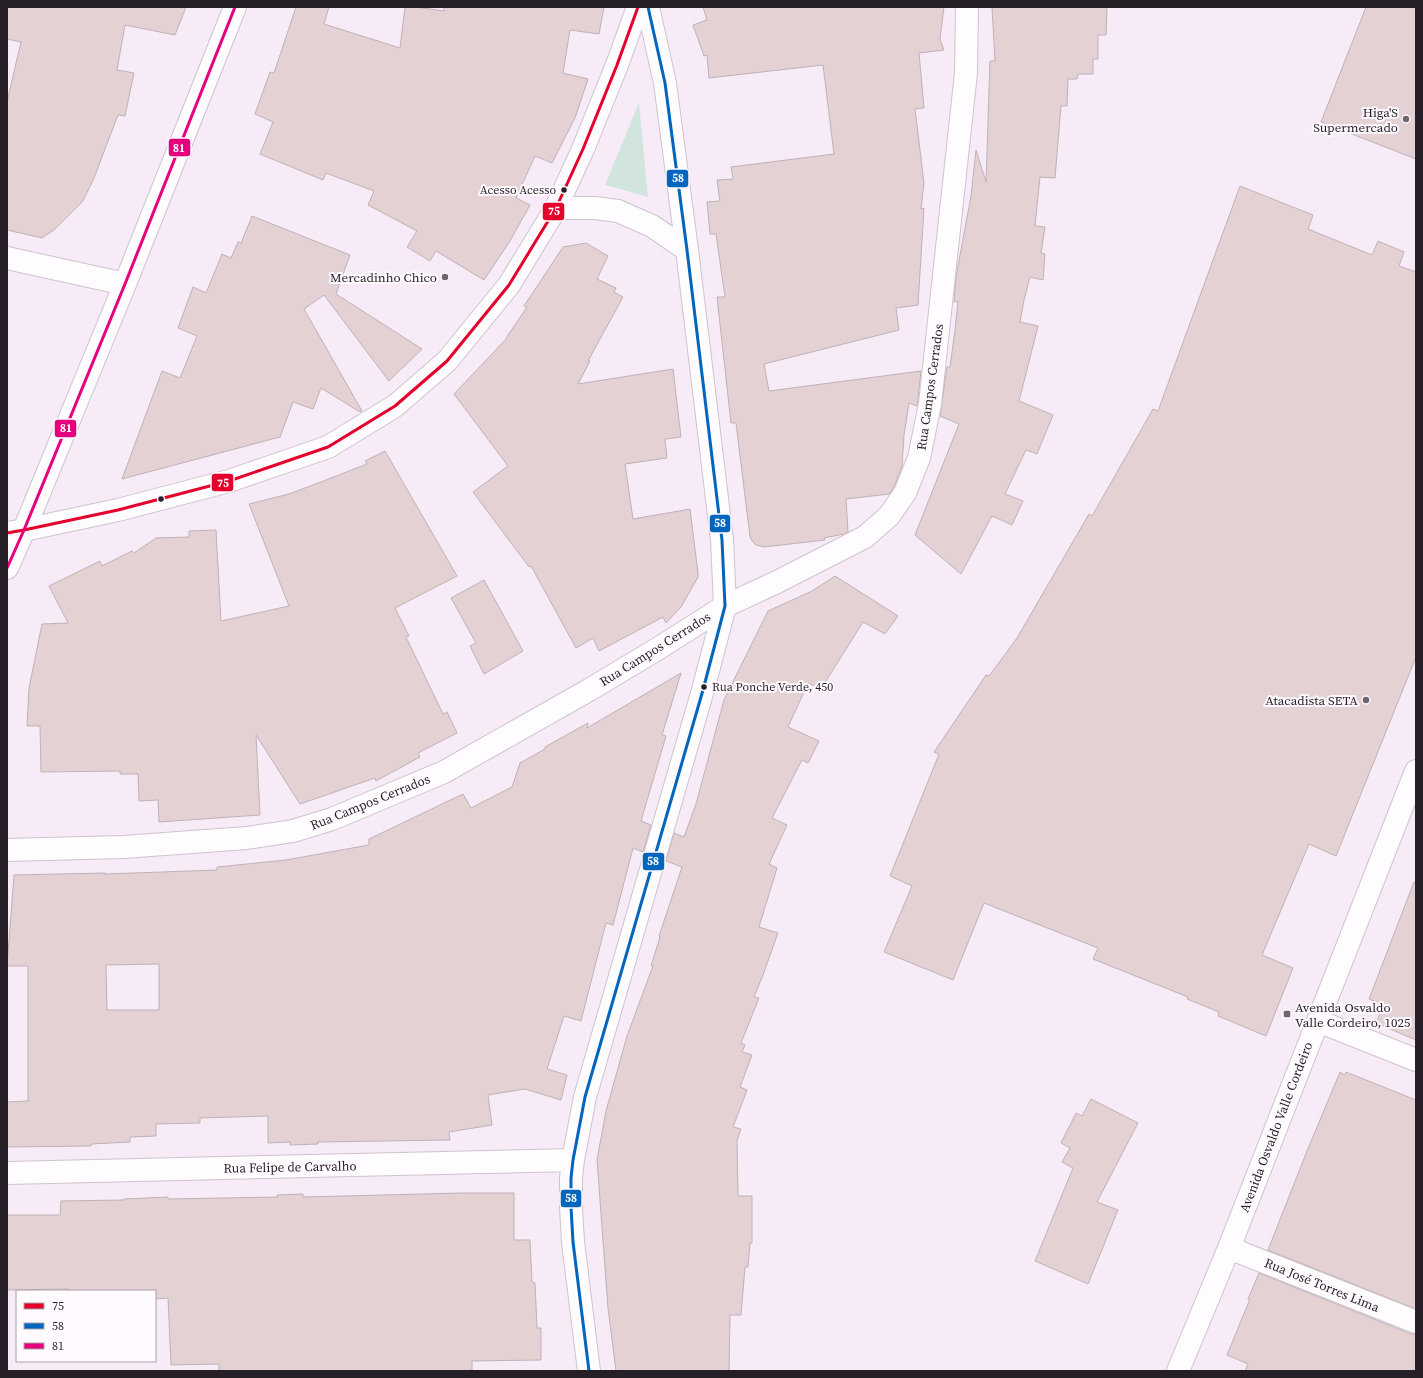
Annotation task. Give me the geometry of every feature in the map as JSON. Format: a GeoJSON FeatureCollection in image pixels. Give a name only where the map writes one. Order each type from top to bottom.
{"type":"FeatureCollection","features":[{"type":"Feature","properties":{"kind":"street"},"geometry":{"type":"LineString","coordinates":[[7,568],[16,532],[125,284],[235,7]]}},
{"type":"Feature","properties":{"kind":"street"},"geometry":{"type":"LineString","coordinates":[[16,532],[118,510],[229,481],[328,447],[395,406],[448,361],[509,285],[556,208],[583,149],[617,65],[638,7]]}},
{"type":"Feature","properties":{"kind":"street"},"geometry":{"type":"LineString","coordinates":[[589,1371],[573,1242],[571,1178],[573,1160],[585,1097],[703,690],[725,606],[722,540],[687,250],[665,83],[648,7]]}},
{"type":"Feature","properties":{"kind":"street","name":"Rua Campos Cerrados"},"geometry":{"type":"LineString","coordinates":[[7,850],[123,847],[247,838],[293,831],[332,819],[444,772],[589,690],[725,606],[775,583],[865,537],[889,516],[905,493],[920,458],[930,404],[966,73],[967,7]]}},
{"type":"Feature","properties":{"kind":"street"},"geometry":{"type":"LineString","coordinates":[[556,208],[595,208],[618,211],[652,226],[687,250]]}},
{"type":"Feature","properties":{"kind":"street"},"geometry":{"type":"LineString","coordinates":[[7,258],[125,284]]}},
{"type":"Feature","properties":{"kind":"street","name":"Avenida Osvaldo Valle Cordeiro"},"geometry":{"type":"LineString","coordinates":[[1178,1371],[1229,1248],[1318,1021],[1414,784]]}},
{"type":"Feature","properties":{"kind":"street"},"geometry":{"type":"LineString","coordinates":[[1318,1021],[1416,1060]]}},
{"type":"Feature","properties":{"kind":"street","name":"Rua Felipe de Carvalho"},"geometry":{"type":"LineString","coordinates":[[7,1174],[573,1160]]}},
{"type":"Feature","properties":{"kind":"street","name":"Rua José Torres Lima"},"geometry":{"type":"LineString","coordinates":[[1229,1248],[1416,1322]]}},
{"type":"Feature","properties":{"kind":"green space"},"geometry":{"type":"Polygon","coordinates":[[[639,103],[648,197],[605,185],[639,103]]]}},
{"type":"Feature","properties":{"kind":"building"},"geometry":{"type":"Polygon","coordinates":[[[7,7],[186,7],[175,35],[125,25],[117,70],[134,73],[125,116],[118,115],[94,178],[83,201],[54,230],[42,238],[7,230],[7,102],[21,42],[7,39],[7,7]]]}},
{"type":"Feature","properties":{"kind":"building"},"geometry":{"type":"Polygon","coordinates":[[[296,7],[329,7],[324,24],[400,48],[405,7],[444,11],[444,7],[604,7],[599,34],[570,30],[563,73],[588,79],[575,118],[552,163],[535,156],[516,198],[530,205],[510,241],[484,280],[436,251],[430,261],[407,247],[417,231],[368,205],[374,191],[326,173],[323,180],[260,154],[273,122],[255,114],[270,72],[274,73],[296,7]]]}},
{"type":"Feature","properties":{"kind":"building"},"geometry":{"type":"Polygon","coordinates":[[[703,7],[944,7],[940,39],[944,50],[919,53],[924,108],[915,109],[924,183],[921,209],[924,208],[918,305],[896,308],[899,330],[764,364],[769,391],[921,371],[917,406],[909,403],[904,435],[902,466],[894,487],[889,494],[846,499],[848,532],[824,538],[825,540],[764,547],[756,545],[750,537],[736,423],[731,423],[717,297],[725,297],[716,234],[710,234],[707,202],[720,201],[717,180],[733,179],[731,167],[834,154],[823,65],[709,78],[707,55],[704,56],[693,25],[707,20],[703,7]]]}},
{"type":"Feature","properties":{"kind":"building"},"geometry":{"type":"Polygon","coordinates":[[[992,7],[1107,7],[1106,35],[1098,35],[1098,59],[1093,59],[1093,74],[1078,74],[1077,79],[1068,79],[1067,106],[1061,106],[1055,178],[1040,177],[1035,226],[1045,227],[1041,253],[1045,254],[1043,280],[1030,277],[1024,300],[1020,322],[1038,326],[1019,401],[1053,415],[1037,454],[1026,450],[1005,494],[1023,501],[1012,525],[992,516],[961,574],[915,535],[959,424],[940,416],[947,367],[950,367],[958,301],[954,302],[956,277],[971,196],[976,150],[986,182],[990,61],[995,61],[992,7]]]}},
{"type":"Feature","properties":{"kind":"building"},"geometry":{"type":"Polygon","coordinates":[[[1366,7],[1416,7],[1416,159],[1321,122],[1366,7]]]}},
{"type":"Feature","properties":{"kind":"building"},"geometry":{"type":"Polygon","coordinates":[[[1240,186],[1313,215],[1308,229],[1372,255],[1378,241],[1404,252],[1399,266],[1416,272],[1416,657],[1336,856],[1309,844],[1262,955],[1293,968],[1266,1036],[1218,1016],[1219,1012],[1187,999],[1188,997],[1093,959],[1098,948],[984,903],[953,980],[884,952],[912,886],[890,876],[939,754],[934,752],[986,675],[989,676],[1017,638],[1089,514],[1092,516],[1153,409],[1158,411],[1240,186]]]}},
{"type":"Feature","properties":{"kind":"building"},"geometry":{"type":"Polygon","coordinates":[[[252,216],[350,255],[336,294],[422,349],[389,381],[324,295],[304,309],[362,411],[360,412],[321,388],[313,409],[293,402],[280,437],[122,479],[162,371],[180,378],[197,336],[178,328],[193,287],[206,293],[222,254],[231,258],[238,242],[241,243],[252,216]]]}},
{"type":"Feature","properties":{"kind":"building"},"geometry":{"type":"Polygon","coordinates":[[[586,243],[608,256],[597,279],[616,288],[614,292],[623,297],[588,361],[590,361],[578,384],[673,369],[681,437],[665,439],[667,458],[625,464],[633,519],[690,509],[698,573],[698,577],[681,607],[666,623],[663,617],[599,651],[593,638],[576,648],[531,566],[529,567],[473,492],[508,466],[454,394],[507,338],[527,307],[524,306],[563,247],[586,243]]]}},
{"type":"Feature","properties":{"kind":"building"},"geometry":{"type":"Polygon","coordinates":[[[385,451],[457,576],[395,608],[409,636],[406,637],[443,714],[447,712],[457,733],[418,753],[420,757],[376,781],[375,778],[300,804],[256,735],[260,815],[159,822],[158,800],[139,801],[138,774],[120,774],[120,771],[41,772],[40,726],[27,726],[29,688],[42,624],[68,623],[49,586],[100,561],[102,566],[132,551],[134,553],[156,538],[189,537],[189,531],[216,530],[221,621],[289,606],[249,504],[289,494],[326,480],[367,464],[365,461],[385,451]]]}},
{"type":"Feature","properties":{"kind":"building"},"geometry":{"type":"Polygon","coordinates":[[[835,576],[898,616],[885,634],[863,622],[821,689],[808,683],[788,727],[819,741],[808,763],[802,760],[772,818],[787,825],[769,864],[777,868],[759,927],[778,933],[754,997],[759,998],[741,1043],[745,1045],[742,1052],[752,1055],[740,1087],[747,1090],[733,1127],[741,1129],[737,1141],[738,1196],[752,1196],[752,1243],[750,1243],[748,1267],[745,1267],[741,1315],[730,1315],[729,1371],[616,1371],[608,1308],[597,1160],[606,1111],[627,1036],[653,966],[651,966],[660,937],[659,936],[682,867],[666,861],[674,833],[684,837],[696,804],[724,700],[768,611],[812,591],[835,576]]]}},
{"type":"Feature","properties":{"kind":"building"},"geometry":{"type":"Polygon","coordinates":[[[484,580],[523,651],[484,674],[470,646],[476,643],[451,598],[484,580]]]}},
{"type":"Feature","properties":{"kind":"building"},"geometry":{"type":"Polygon","coordinates":[[[681,673],[662,735],[666,736],[641,821],[651,825],[643,852],[633,848],[613,925],[606,923],[581,1021],[564,1016],[547,1069],[567,1075],[561,1100],[525,1089],[488,1095],[492,1125],[449,1132],[450,1140],[318,1142],[318,1144],[290,1145],[290,1142],[268,1143],[268,1116],[200,1118],[200,1123],[156,1124],[156,1136],[130,1137],[130,1142],[91,1144],[91,1146],[7,1147],[7,1102],[28,1101],[28,966],[7,966],[14,875],[105,874],[217,870],[217,867],[286,860],[369,845],[369,839],[463,794],[471,808],[512,787],[520,763],[588,723],[587,728],[681,673]],[[159,964],[106,965],[107,1010],[159,1010],[159,964]]]}},
{"type":"Feature","properties":{"kind":"building"},"geometry":{"type":"Polygon","coordinates":[[[1414,882],[1416,882],[1416,1040],[1376,1023],[1384,1005],[1369,999],[1414,882]]]}},
{"type":"Feature","properties":{"kind":"building"},"geometry":{"type":"Polygon","coordinates":[[[1340,1072],[1345,1075],[1346,1072],[1416,1100],[1416,1309],[1268,1250],[1340,1072]]]}},
{"type":"Feature","properties":{"kind":"building"},"geometry":{"type":"Polygon","coordinates":[[[1091,1099],[1138,1123],[1097,1202],[1118,1210],[1088,1284],[1035,1261],[1073,1168],[1062,1162],[1070,1148],[1061,1143],[1076,1113],[1082,1116],[1091,1099]]]}},
{"type":"Feature","properties":{"kind":"building"},"geometry":{"type":"Polygon","coordinates":[[[514,1193],[514,1240],[530,1240],[532,1282],[535,1283],[537,1328],[541,1328],[541,1360],[472,1361],[472,1371],[219,1371],[219,1364],[171,1365],[168,1298],[156,1299],[156,1290],[7,1290],[7,1215],[60,1215],[61,1201],[124,1200],[168,1197],[168,1199],[278,1197],[277,1195],[303,1194],[303,1197],[514,1193]]]}},
{"type":"Feature","properties":{"kind":"building"},"geometry":{"type":"Polygon","coordinates":[[[1259,1273],[1411,1334],[1416,1334],[1416,1371],[1245,1371],[1248,1364],[1227,1355],[1259,1273]]]}},
{"type":"Feature","properties":{"kind":"transit line","name":"81"},"geometry":{"type":"LineString","coordinates":[[7,568],[125,284],[235,7]]}},
{"type":"Feature","properties":{"kind":"transit line","name":"75"},"geometry":{"type":"LineString","coordinates":[[7,533],[118,510],[229,481],[328,447],[395,406],[447,361],[509,285],[556,208],[583,149],[617,65],[638,7]]}},
{"type":"Feature","properties":{"kind":"transit line","name":"58"},"geometry":{"type":"LineString","coordinates":[[589,1371],[573,1242],[571,1207],[571,1178],[573,1160],[585,1097],[703,690],[725,606],[722,540],[687,250],[665,83],[648,7]]}},
{"type":"Feature","properties":{"kind":"place","name":"Higa'S Supermercado"},"geometry":{"type":"Point","coordinates":[1406,119]}},
{"type":"Feature","properties":{"kind":"place","name":"Acesso Acesso"},"geometry":{"type":"Point","coordinates":[564,190]}},
{"type":"Feature","properties":{"kind":"place","name":"Mercadinho Chico"},"geometry":{"type":"Point","coordinates":[445,277]}},
{"type":"Feature","properties":{"kind":"place","name":"Rua Ponche Verde, 450"},"geometry":{"type":"Point","coordinates":[704,687]}},
{"type":"Feature","properties":{"kind":"place","name":"Atacadista SETA"},"geometry":{"type":"Point","coordinates":[1366,700]}},
{"type":"Feature","properties":{"kind":"place","name":"Avenida Osvaldo Valle Cordeiro, 1025"},"geometry":{"type":"Point","coordinates":[1287,1014]}}]}
